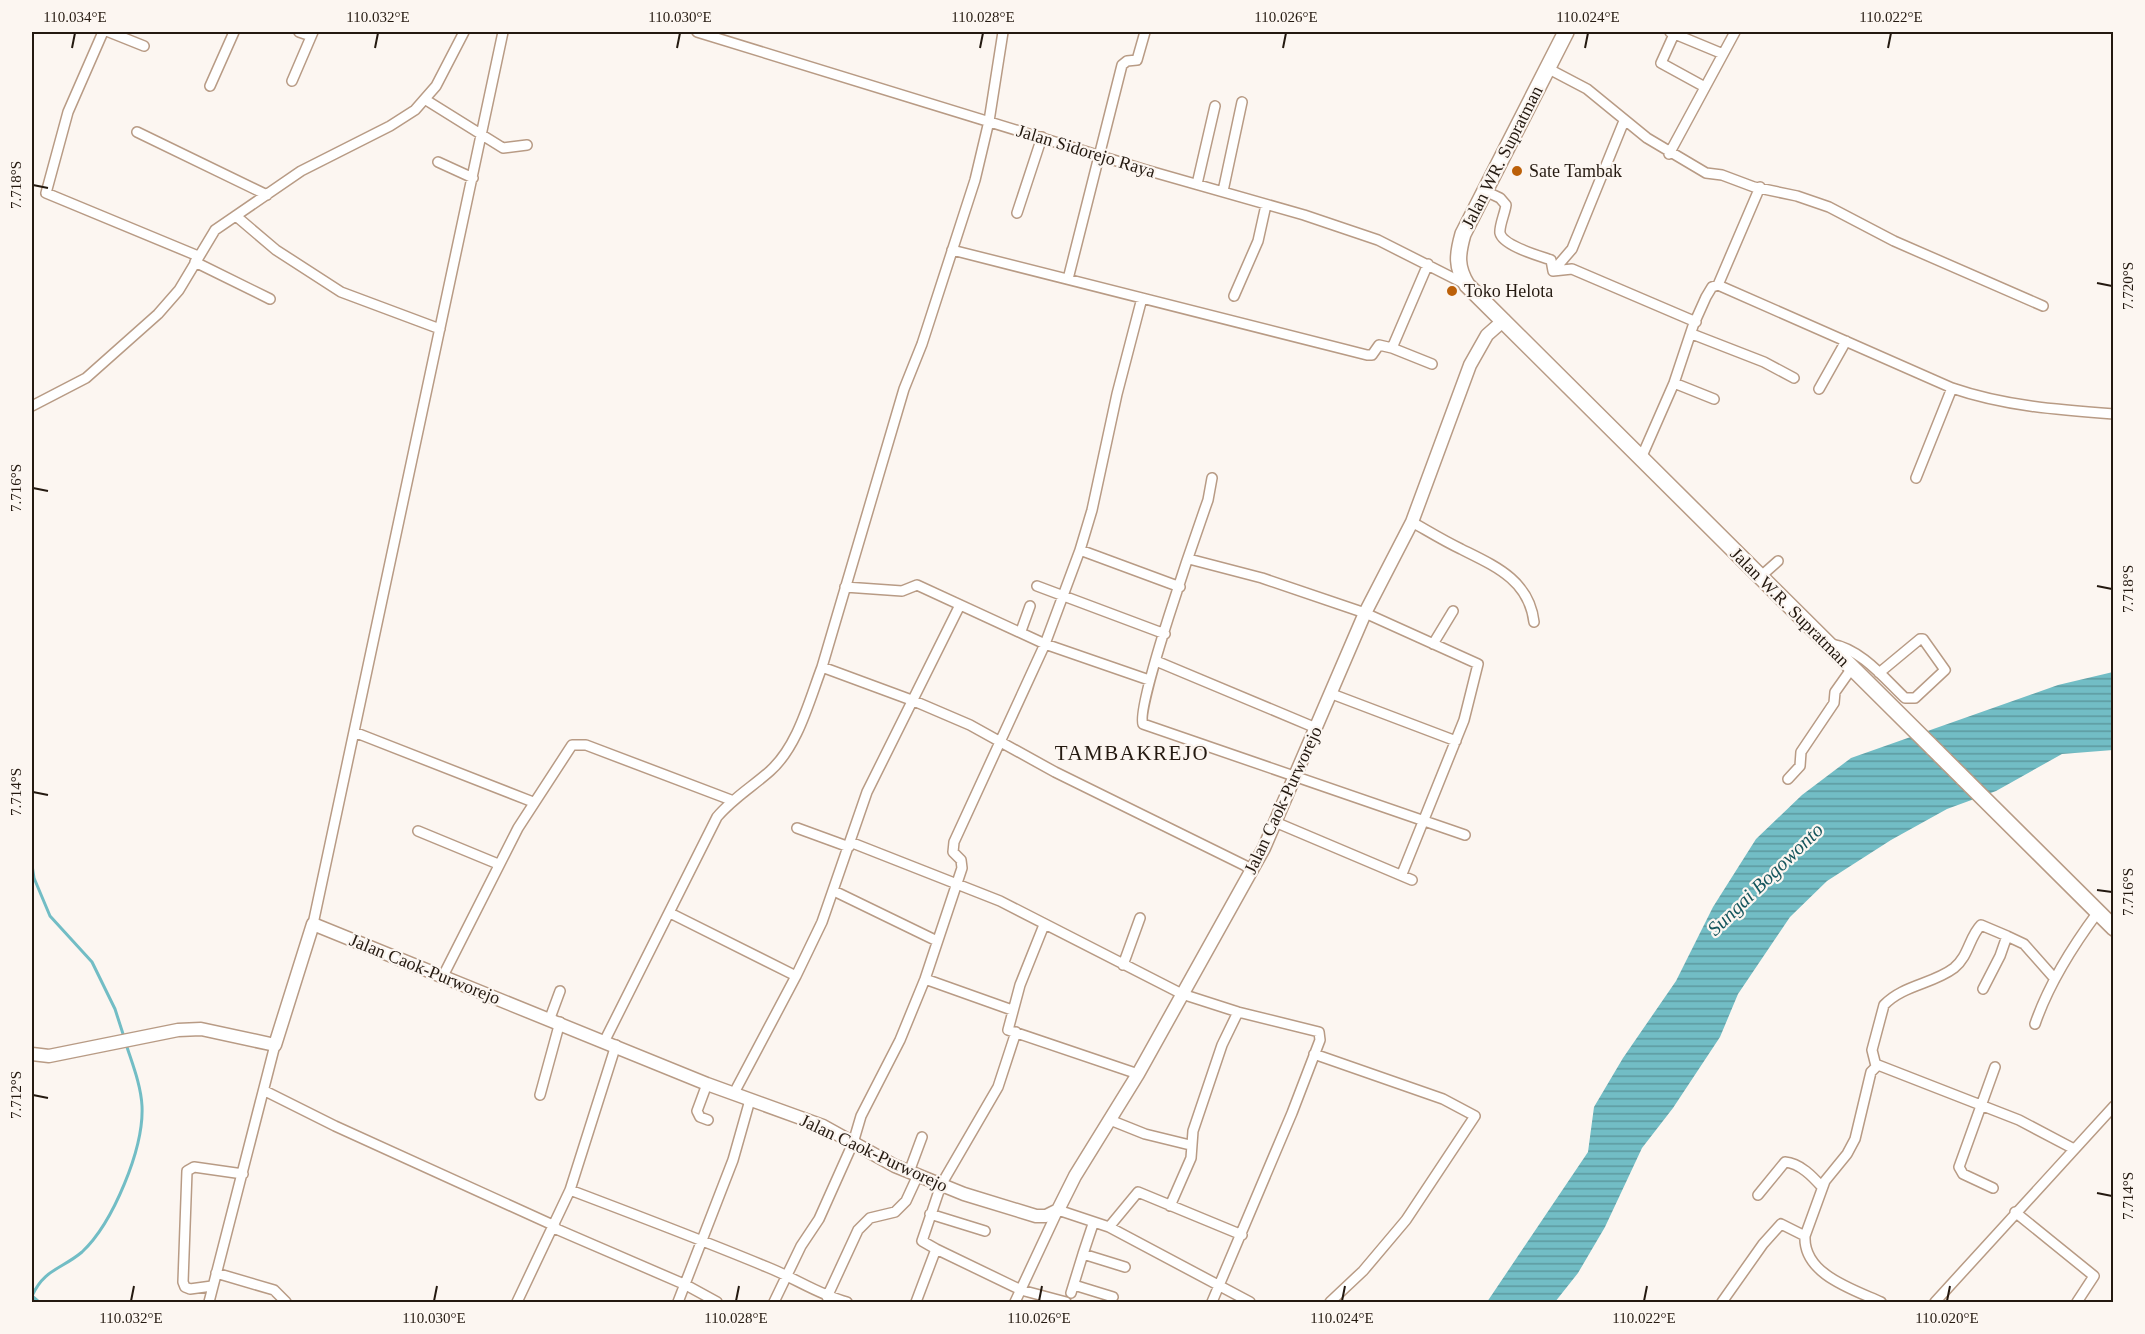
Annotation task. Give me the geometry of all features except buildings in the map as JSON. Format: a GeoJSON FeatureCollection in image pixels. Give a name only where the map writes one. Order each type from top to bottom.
{"type":"FeatureCollection","features":[{"type":"Feature","properties":{"kind":"main road","name":"Jalan WR. Supratman"},"geometry":{"type":"LineString","coordinates":[[1467,285],[1458,267],[1459,249],[1485,191],[1566,32]]}},
{"type":"Feature","properties":{"kind":"main road","name":"Jalan W.R. Supratman"},"geometry":{"type":"LineString","coordinates":[[1467,285],[1642,456],[1760,577],[2114,928]]}},
{"type":"Feature","properties":{"kind":"street"},"geometry":{"type":"LineString","coordinates":[[103,32],[68,112],[46,193],[197,259],[270,299]]}},
{"type":"Feature","properties":{"kind":"street"},"geometry":{"type":"LineString","coordinates":[[109,32],[144,46]]}},
{"type":"Feature","properties":{"kind":"street"},"geometry":{"type":"LineString","coordinates":[[210,86],[234,32]]}},
{"type":"Feature","properties":{"kind":"street"},"geometry":{"type":"LineString","coordinates":[[292,81],[312,34],[299,32]]}},
{"type":"Feature","properties":{"kind":"street"},"geometry":{"type":"LineString","coordinates":[[32,405],[69,388],[103,364],[158,314],[179,290],[215,230],[301,171],[390,126],[415,110],[426,100],[464,32]]}},
{"type":"Feature","properties":{"kind":"street"},"geometry":{"type":"LineString","coordinates":[[209,1302],[265,1091],[274,1045],[313,924],[503,32]]}},
{"type":"Feature","properties":{"kind":"street","name":"Jalan Sidorejo Raya"},"geometry":{"type":"LineString","coordinates":[[697,32],[1378,240],[1467,285]]}},
{"type":"Feature","properties":{"kind":"street"},"geometry":{"type":"LineString","coordinates":[[517,1302],[570,1190],[610,1043],[670,913],[717,817],[731,800],[779,761],[801,721],[822,667],[904,389],[922,344],[972,191],[989,121],[1003,32]]}},
{"type":"Feature","properties":{"kind":"street"},"geometry":{"type":"LineString","coordinates":[[1068,279],[1122,65],[1127,61],[1137,60],[1145,32]]}},
{"type":"Feature","properties":{"kind":"street"},"geometry":{"type":"LineString","coordinates":[[1703,86],[1661,63],[1673,32],[1722,54]]}},
{"type":"Feature","properties":{"kind":"street"},"geometry":{"type":"LineString","coordinates":[[1669,154],[1703,86],[1735,32]]}},
{"type":"Feature","properties":{"kind":"street"},"geometry":{"type":"LineString","coordinates":[[1547,68],[1587,89],[1624,121],[1669,154],[1706,173],[1722,175],[1754,187],[1829,207],[1894,241],[2043,306]]}},
{"type":"Feature","properties":{"kind":"street"},"geometry":{"type":"LineString","coordinates":[[426,100],[504,148],[527,145]]}},
{"type":"Feature","properties":{"kind":"street"},"geometry":{"type":"LineString","coordinates":[[1223,192],[1242,102]]}},
{"type":"Feature","properties":{"kind":"street"},"geometry":{"type":"LineString","coordinates":[[1197,184],[1215,106]]}},
{"type":"Feature","properties":{"kind":"street"},"geometry":{"type":"LineString","coordinates":[[1553,271],[1572,249],[1624,121]]}},
{"type":"Feature","properties":{"kind":"street"},"geometry":{"type":"LineString","coordinates":[[137,132],[267,195]]}},
{"type":"Feature","properties":{"kind":"street"},"geometry":{"type":"LineString","coordinates":[[1017,213],[1042,137]]}},
{"type":"Feature","properties":{"kind":"street"},"geometry":{"type":"LineString","coordinates":[[438,162],[473,178]]}},
{"type":"Feature","properties":{"kind":"street"},"geometry":{"type":"LineString","coordinates":[[1642,456],[1674,383],[1706,297],[1712,288],[1718,285],[1760,187]]}},
{"type":"Feature","properties":{"kind":"street"},"geometry":{"type":"LineString","coordinates":[[1485,191],[1500,198],[1506,205],[1500,229],[1503,238],[1513,245],[1551,260],[1553,271]]}},
{"type":"Feature","properties":{"kind":"street"},"geometry":{"type":"LineString","coordinates":[[1234,296],[1258,241],[1266,205]]}},
{"type":"Feature","properties":{"kind":"street"},"geometry":{"type":"LineString","coordinates":[[236,216],[276,249],[341,292],[440,329]]}},
{"type":"Feature","properties":{"kind":"street"},"geometry":{"type":"LineString","coordinates":[[952,250],[1367,355],[1372,355],[1379,345],[1392,348],[1432,364]]}},
{"type":"Feature","properties":{"kind":"street"},"geometry":{"type":"LineString","coordinates":[[1392,348],[1428,264]]}},
{"type":"Feature","properties":{"kind":"street"},"geometry":{"type":"LineString","coordinates":[[1553,271],[1572,269],[1696,322]]}},
{"type":"Feature","properties":{"kind":"street"},"geometry":{"type":"LineString","coordinates":[[1718,285],[1952,388],[1976,396],[2021,405],[2114,414]]}},
{"type":"Feature","properties":{"kind":"street"},"geometry":{"type":"LineString","coordinates":[[774,1302],[819,1219],[853,1143],[861,1116],[900,1040],[925,979],[962,865],[953,852],[954,842],[1045,644],[1080,550],[1094,501],[1117,394],[1142,298]]}},
{"type":"Feature","properties":{"kind":"street","name":"Jalan Caok-Purworejo"},"geometry":{"type":"LineString","coordinates":[[313,924],[555,1020],[707,1084],[823,1126],[914,1174],[941,1185],[1036,1216],[1046,1216],[1058,1210],[1138,1074],[1252,869],[1332,694],[1365,613],[1412,522],[1470,365],[1487,335],[1504,320]]}},
{"type":"Feature","properties":{"kind":"street"},"geometry":{"type":"LineString","coordinates":[[1692,334],[1764,362],[1794,378]]}},
{"type":"Feature","properties":{"kind":"street"},"geometry":{"type":"LineString","coordinates":[[1819,389],[1846,341]]}},
{"type":"Feature","properties":{"kind":"street"},"geometry":{"type":"LineString","coordinates":[[1674,383],[1714,399]]}},
{"type":"Feature","properties":{"kind":"street"},"geometry":{"type":"LineString","coordinates":[[1916,478],[1952,388]]}},
{"type":"Feature","properties":{"kind":"street"},"geometry":{"type":"LineString","coordinates":[[1212,478],[1208,500],[1149,680],[1141,716],[1143,724],[1465,835]]}},
{"type":"Feature","properties":{"kind":"street"},"geometry":{"type":"LineString","coordinates":[[1412,522],[1496,565],[1514,579],[1530,604],[1534,622]]}},
{"type":"Feature","properties":{"kind":"street"},"geometry":{"type":"LineString","coordinates":[[1080,550],[1180,587]]}},
{"type":"Feature","properties":{"kind":"street"},"geometry":{"type":"LineString","coordinates":[[1189,559],[1262,578],[1321,600],[1365,613],[1478,664],[1456,741],[1402,874]]}},
{"type":"Feature","properties":{"kind":"street"},"geometry":{"type":"LineString","coordinates":[[1760,577],[1778,561]]}},
{"type":"Feature","properties":{"kind":"street"},"geometry":{"type":"LineString","coordinates":[[844,587],[902,591],[917,585],[1045,644],[1149,680]]}},
{"type":"Feature","properties":{"kind":"street"},"geometry":{"type":"LineString","coordinates":[[1037,586],[1063,598],[1165,634]]}},
{"type":"Feature","properties":{"kind":"street"},"geometry":{"type":"LineString","coordinates":[[734,1093],[796,976],[834,891],[867,792],[960,605]]}},
{"type":"Feature","properties":{"kind":"street"},"geometry":{"type":"LineString","coordinates":[[1021,631],[1030,606]]}},
{"type":"Feature","properties":{"kind":"street"},"geometry":{"type":"LineString","coordinates":[[1433,644],[1453,611]]}},
{"type":"Feature","properties":{"kind":"street"},"geometry":{"type":"LineString","coordinates":[[1827,644],[1850,651],[1910,699],[1915,699],[1945,670],[1940,659],[1923,639],[1920,639],[1879,673]]}},
{"type":"Feature","properties":{"kind":"street"},"geometry":{"type":"LineString","coordinates":[[1156,661],[1316,728]]}},
{"type":"Feature","properties":{"kind":"street"},"geometry":{"type":"LineString","coordinates":[[822,667],[914,700],[1252,869]]}},
{"type":"Feature","properties":{"kind":"street"},"geometry":{"type":"LineString","coordinates":[[1788,779],[1800,766],[1801,752],[1834,703],[1835,692],[1852,668]]}},
{"type":"Feature","properties":{"kind":"street"},"geometry":{"type":"LineString","coordinates":[[1332,694],[1456,741]]}},
{"type":"Feature","properties":{"kind":"street"},"geometry":{"type":"LineString","coordinates":[[354,732],[533,802]]}},
{"type":"Feature","properties":{"kind":"street"},"geometry":{"type":"LineString","coordinates":[[443,976],[518,828],[572,745],[579,744],[731,800]]}},
{"type":"Feature","properties":{"kind":"street"},"geometry":{"type":"LineString","coordinates":[[1275,822],[1412,880]]}},
{"type":"Feature","properties":{"kind":"street"},"geometry":{"type":"LineString","coordinates":[[797,828],[1000,901],[1182,994],[1239,1012],[1313,1029],[1320,1036],[1242,1235],[1212,1302]]}},
{"type":"Feature","properties":{"kind":"street"},"geometry":{"type":"LineString","coordinates":[[418,831],[498,864]]}},
{"type":"Feature","properties":{"kind":"street"},"geometry":{"type":"LineString","coordinates":[[834,891],[937,941]]}},
{"type":"Feature","properties":{"kind":"street"},"geometry":{"type":"LineString","coordinates":[[2036,1024],[2070,949],[2098,912]]}},
{"type":"Feature","properties":{"kind":"street"},"geometry":{"type":"LineString","coordinates":[[670,913],[796,976]]}},
{"type":"Feature","properties":{"kind":"street"},"geometry":{"type":"LineString","coordinates":[[1123,965],[1140,918]]}},
{"type":"Feature","properties":{"kind":"street"},"geometry":{"type":"LineString","coordinates":[[1044,925],[1012,1010],[1008,1029],[1138,1074]]}},
{"type":"Feature","properties":{"kind":"street"},"geometry":{"type":"LineString","coordinates":[[1876,1066],[1872,1056],[1875,1034],[1884,1005],[1889,999],[1908,988],[1951,970],[1959,964],[1980,925],[2024,944],[2055,979]]}},
{"type":"Feature","properties":{"kind":"street"},"geometry":{"type":"LineString","coordinates":[[1983,989],[2001,956],[2007,936]]}},
{"type":"Feature","properties":{"kind":"street"},"geometry":{"type":"LineString","coordinates":[[925,979],[1012,1010]]}},
{"type":"Feature","properties":{"kind":"street"},"geometry":{"type":"LineString","coordinates":[[540,1095],[560,991]]}},
{"type":"Feature","properties":{"kind":"street"},"geometry":{"type":"LineString","coordinates":[[1170,1206],[1191,1158],[1190,1145],[1222,1045],[1239,1012]]}},
{"type":"Feature","properties":{"kind":"street"},"geometry":{"type":"LineString","coordinates":[[32,1054],[49,1056],[178,1030],[201,1029],[274,1045]]}},
{"type":"Feature","properties":{"kind":"street"},"geometry":{"type":"LineString","coordinates":[[1016,1032],[996,1093],[941,1185],[922,1241],[1021,1290],[1113,1297]]}},
{"type":"Feature","properties":{"kind":"street"},"geometry":{"type":"LineString","coordinates":[[1314,1054],[1443,1099],[1475,1116],[1406,1220],[1363,1271],[1330,1302]]}},
{"type":"Feature","properties":{"kind":"street"},"geometry":{"type":"LineString","coordinates":[[1876,1066],[1887,1066],[2019,1120],[2074,1149]]}},
{"type":"Feature","properties":{"kind":"street"},"geometry":{"type":"LineString","coordinates":[[1876,1066],[1870,1077],[1851,1147],[1822,1187],[1805,1236],[1806,1250],[1814,1266],[1881,1302]]}},
{"type":"Feature","properties":{"kind":"street"},"geometry":{"type":"LineString","coordinates":[[1993,1188],[1963,1174],[1959,1167],[1995,1067]]}},
{"type":"Feature","properties":{"kind":"street"},"geometry":{"type":"LineString","coordinates":[[707,1084],[697,1111],[700,1117],[708,1120]]}},
{"type":"Feature","properties":{"kind":"street"},"geometry":{"type":"LineString","coordinates":[[265,1091],[335,1126],[717,1302]]}},
{"type":"Feature","properties":{"kind":"street"},"geometry":{"type":"LineString","coordinates":[[678,1302],[704,1240],[733,1160],[750,1100]]}},
{"type":"Feature","properties":{"kind":"street"},"geometry":{"type":"LineString","coordinates":[[1949,1302],[1938,1299],[2114,1106]]}},
{"type":"Feature","properties":{"kind":"street"},"geometry":{"type":"LineString","coordinates":[[1110,1119],[1145,1134],[1190,1145]]}},
{"type":"Feature","properties":{"kind":"street"},"geometry":{"type":"LineString","coordinates":[[826,1297],[858,1230],[870,1218],[895,1212],[906,1201],[922,1137]]}},
{"type":"Feature","properties":{"kind":"street"},"geometry":{"type":"LineString","coordinates":[[1758,1195],[1785,1162],[1796,1165],[1811,1175],[1822,1187]]}},
{"type":"Feature","properties":{"kind":"street"},"geometry":{"type":"LineString","coordinates":[[212,1286],[190,1289],[185,1287],[183,1282],[187,1171],[194,1167],[243,1174]]}},
{"type":"Feature","properties":{"kind":"street"},"geometry":{"type":"LineString","coordinates":[[570,1190],[704,1240],[787,1275],[826,1297],[847,1302]]}},
{"type":"Feature","properties":{"kind":"street"},"geometry":{"type":"LineString","coordinates":[[1109,1227],[1138,1192],[1242,1235]]}},
{"type":"Feature","properties":{"kind":"street"},"geometry":{"type":"LineString","coordinates":[[1015,1302],[1058,1210],[1093,1224],[1109,1227],[1219,1288],[1250,1302]]}},
{"type":"Feature","properties":{"kind":"street"},"geometry":{"type":"LineString","coordinates":[[2015,1212],[2094,1276],[2077,1302]]}},
{"type":"Feature","properties":{"kind":"street"},"geometry":{"type":"LineString","coordinates":[[930,1214],[985,1231]]}},
{"type":"Feature","properties":{"kind":"street"},"geometry":{"type":"LineString","coordinates":[[1070,1294],[1093,1224]]}},
{"type":"Feature","properties":{"kind":"street"},"geometry":{"type":"LineString","coordinates":[[1722,1302],[1778,1226],[1784,1225],[1805,1236]]}},
{"type":"Feature","properties":{"kind":"street"},"geometry":{"type":"LineString","coordinates":[[916,1302],[936,1249]]}},
{"type":"Feature","properties":{"kind":"street"},"geometry":{"type":"LineString","coordinates":[[1083,1254],[1125,1267]]}},
{"type":"Feature","properties":{"kind":"street"},"geometry":{"type":"LineString","coordinates":[[216,1273],[274,1290],[286,1302]]}},
{"type":"Feature","properties":{"kind":"water","name":"Sungai Bogowonto"},"geometry":{"type":"Polygon","coordinates":[[[2113,672],[2113,750],[2062,754],[1996,791],[1947,809],[1891,840],[1827,881],[1790,917],[1738,994],[1720,1037],[1673,1108],[1642,1148],[1605,1227],[1578,1273],[1555,1302],[1487,1302],[1588,1152],[1594,1107],[1623,1058],[1676,981],[1713,907],[1756,839],[1802,795],[1851,758],[2058,685],[2113,672]]]}},
{"type":"Feature","properties":{"kind":"waterway"},"geometry":{"type":"LineString","coordinates":[[32,865],[34,878],[50,916],[92,962],[115,1009],[124,1037]]}},
{"type":"Feature","properties":{"kind":"waterway"},"geometry":{"type":"LineString","coordinates":[[39,1302],[32,1296],[42,1280],[82,1252],[105,1223],[132,1163],[138,1142],[142,1106],[138,1082],[126,1044]]}},
{"type":"Feature","properties":{"kind":"place","name":"Sate Tambak"},"geometry":{"type":"Point","coordinates":[1517,171]}},
{"type":"Feature","properties":{"kind":"place","name":"Toko Helota"},"geometry":{"type":"Point","coordinates":[1452,291]}},
{"type":"Feature","properties":{"kind":"district","name":"TAMBAKREJO"},"geometry":{"type":"Point","coordinates":[1132,753]}}]}
